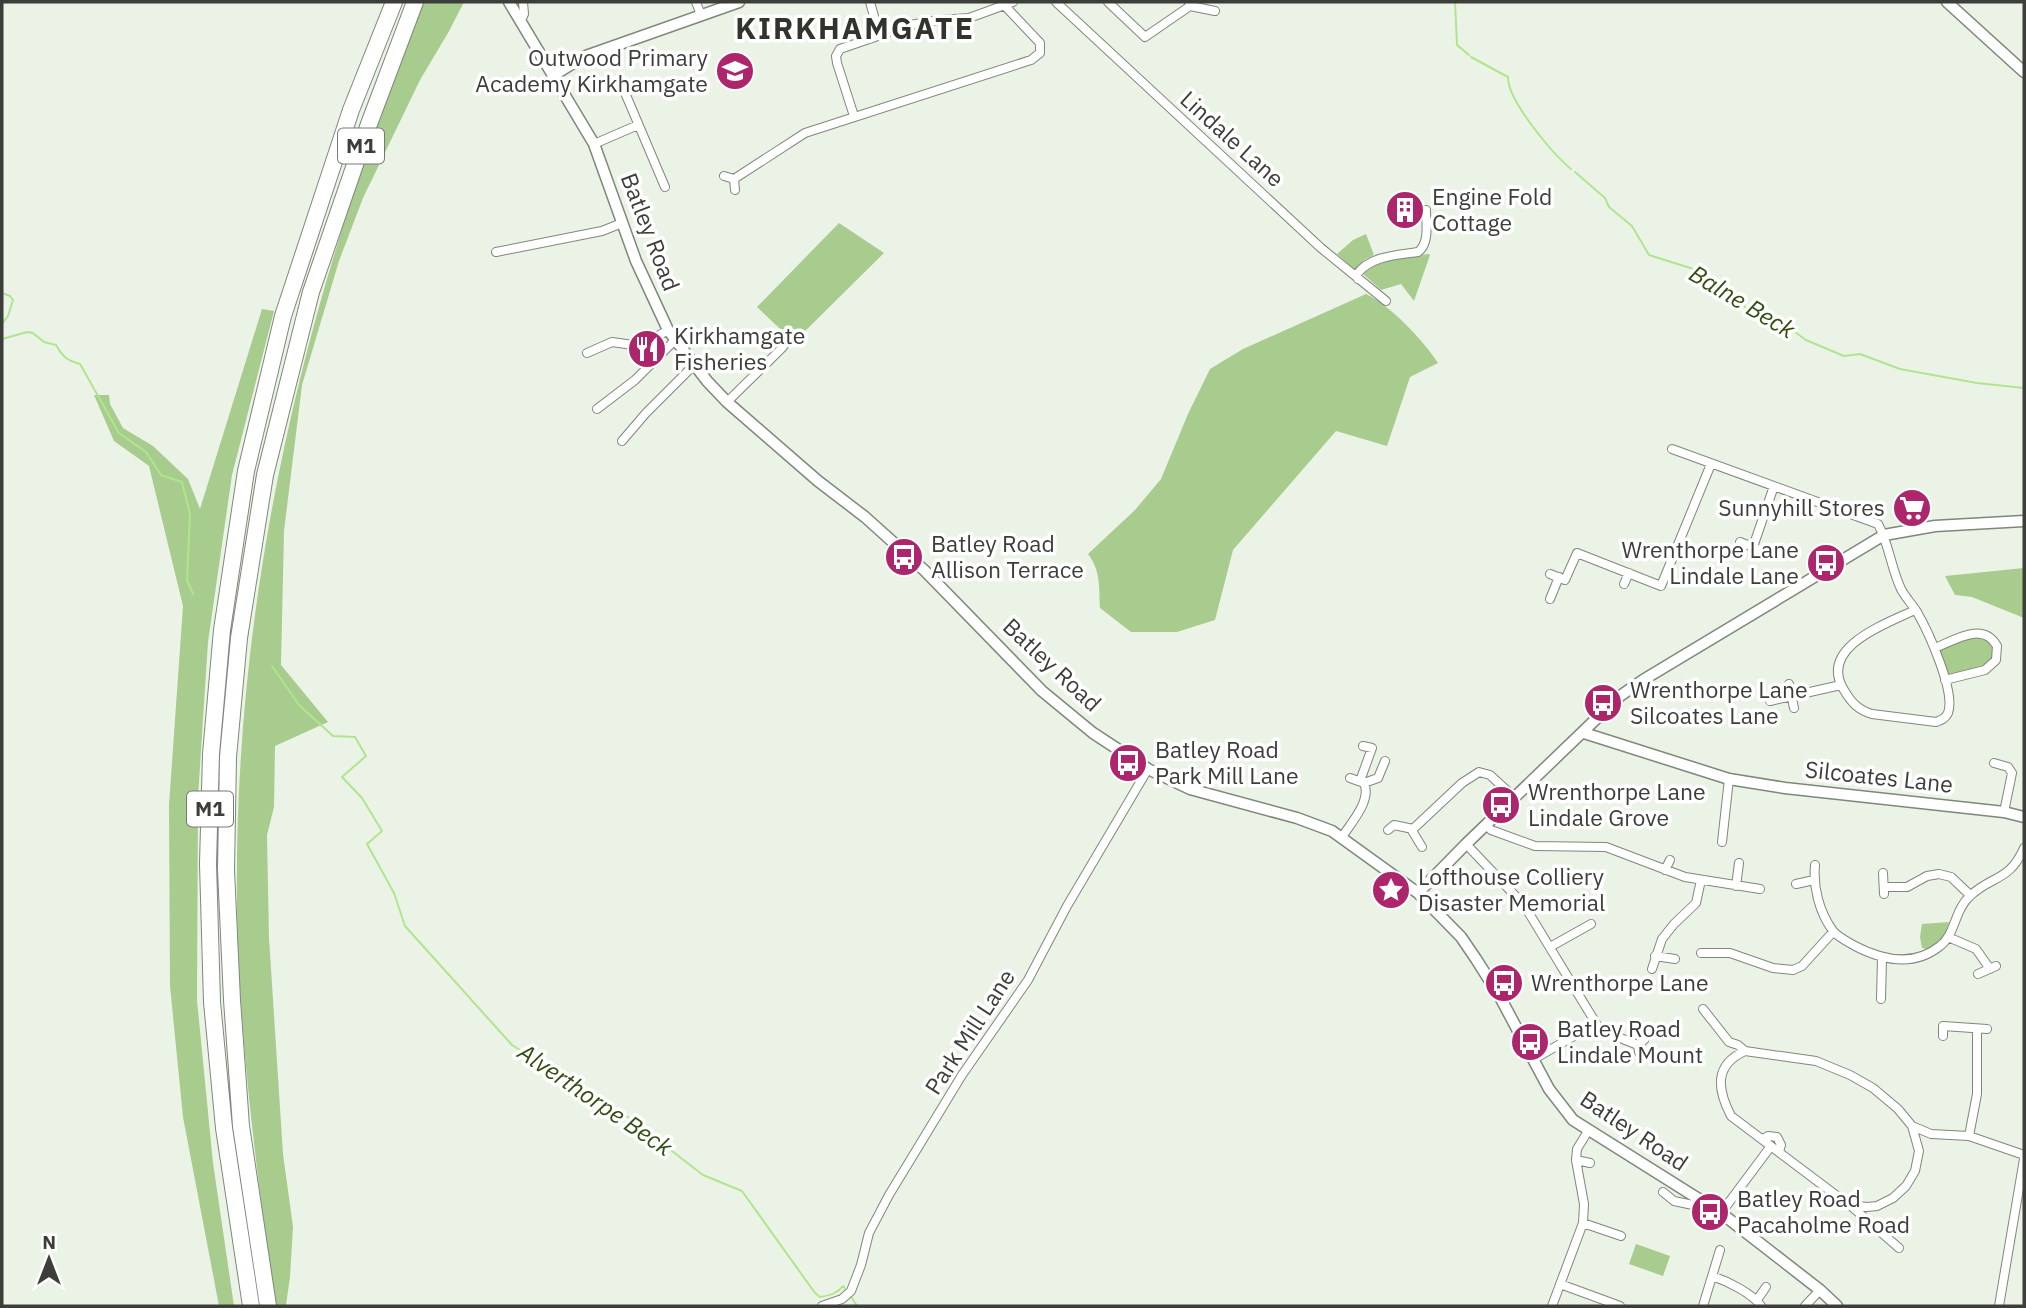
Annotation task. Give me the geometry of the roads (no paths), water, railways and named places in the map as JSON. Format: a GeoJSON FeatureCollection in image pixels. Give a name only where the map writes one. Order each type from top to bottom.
{"type":"FeatureCollection","features":[{"type":"Feature","properties":{"kind":"highway","name":"M1"},"geometry":{"type":"LineString","coordinates":[[251,1306],[224,1128],[212,1002],[208,864],[211,754],[222,630],[246,471],[292,284],[351,110],[394,2]]}},
{"type":"Feature","properties":{"kind":"highway","name":"M1"},"geometry":{"type":"LineString","coordinates":[[268,1306],[241,1126],[226,870],[228,757],[239,638],[265,475],[311,292],[369,124],[415,2]]}},
{"type":"Feature","properties":{"kind":"street","name":"Batley Road"},"geometry":{"type":"LineString","coordinates":[[509,2],[594,144],[648,290],[668,330],[727,402],[924,570],[1042,691],[1093,733],[1148,769],[1190,789],[1297,818],[1342,837],[1418,893],[1461,937],[1549,1089],[1573,1120],[1721,1213],[1837,1306]]}},
{"type":"Feature","properties":{"kind":"street"},"geometry":{"type":"LineString","coordinates":[[521,20],[525,8],[523,2]]}},
{"type":"Feature","properties":{"kind":"street"},"geometry":{"type":"LineString","coordinates":[[696,2],[701,15]]}},
{"type":"Feature","properties":{"kind":"street"},"geometry":{"type":"LineString","coordinates":[[554,75],[583,57],[738,2]]}},
{"type":"Feature","properties":{"kind":"street"},"geometry":{"type":"LineString","coordinates":[[870,2],[879,34]]}},
{"type":"Feature","properties":{"kind":"street","name":"Lindale Lane"},"geometry":{"type":"LineString","coordinates":[[1056,2],[1321,248],[1386,301]]}},
{"type":"Feature","properties":{"kind":"street"},"geometry":{"type":"LineString","coordinates":[[1108,2],[1145,37],[1190,4],[1215,11]]}},
{"type":"Feature","properties":{"kind":"street"},"geometry":{"type":"LineString","coordinates":[[1947,2],[2024,72]]}},
{"type":"Feature","properties":{"kind":"street"},"geometry":{"type":"LineString","coordinates":[[724,176],[734,178],[805,133],[1031,60],[1040,53],[1040,43],[1009,4],[969,18],[940,20],[879,34],[840,49],[836,56],[854,116]]}},
{"type":"Feature","properties":{"kind":"street"},"geometry":{"type":"LineString","coordinates":[[623,88],[665,187]]}},
{"type":"Feature","properties":{"kind":"street"},"geometry":{"type":"LineString","coordinates":[[594,144],[638,125]]}},
{"type":"Feature","properties":{"kind":"street"},"geometry":{"type":"LineString","coordinates":[[734,178],[735,190]]}},
{"type":"Feature","properties":{"kind":"street"},"geometry":{"type":"LineString","coordinates":[[1358,279],[1357,274],[1364,265],[1418,252],[1423,248],[1426,240],[1426,210]]}},
{"type":"Feature","properties":{"kind":"street"},"geometry":{"type":"LineString","coordinates":[[496,253],[602,231],[622,223]]}},
{"type":"Feature","properties":{"kind":"street"},"geometry":{"type":"LineString","coordinates":[[587,354],[599,353],[612,342],[634,345],[651,340],[668,330]]}},
{"type":"Feature","properties":{"kind":"street"},"geometry":{"type":"LineString","coordinates":[[597,409],[635,380],[675,340]]}},
{"type":"Feature","properties":{"kind":"street"},"geometry":{"type":"LineString","coordinates":[[727,402],[787,341]]}},
{"type":"Feature","properties":{"kind":"street"},"geometry":{"type":"LineString","coordinates":[[622,441],[694,365]]}},
{"type":"Feature","properties":{"kind":"street"},"geometry":{"type":"LineString","coordinates":[[1672,449],[1878,524],[1902,591],[1915,610],[1935,648],[1945,680],[1949,710],[1944,719],[1936,722],[1863,711],[1856,706],[1841,685],[1840,664],[1848,647],[1864,635],[1915,610]]}},
{"type":"Feature","properties":{"kind":"street"},"geometry":{"type":"LineString","coordinates":[[1550,599],[1555,575],[1564,580],[1577,553],[1661,586],[1711,464]]}},
{"type":"Feature","properties":{"kind":"street"},"geometry":{"type":"LineString","coordinates":[[1753,547],[1774,486]]}},
{"type":"Feature","properties":{"kind":"street"},"geometry":{"type":"LineString","coordinates":[[1418,893],[1620,696],[1643,680],[1884,535],[1935,526],[2024,521]]}},
{"type":"Feature","properties":{"kind":"street"},"geometry":{"type":"LineString","coordinates":[[1740,542],[1766,552]]}},
{"type":"Feature","properties":{"kind":"street"},"geometry":{"type":"LineString","coordinates":[[1624,584],[1629,573]]}},
{"type":"Feature","properties":{"kind":"street"},"geometry":{"type":"LineString","coordinates":[[1935,648],[1975,632],[1989,636],[1997,646],[1996,660],[1985,670],[1945,680]]}},
{"type":"Feature","properties":{"kind":"street"},"geometry":{"type":"LineString","coordinates":[[1789,684],[1794,708]]}},
{"type":"Feature","properties":{"kind":"street"},"geometry":{"type":"LineString","coordinates":[[1770,701],[1841,685]]}},
{"type":"Feature","properties":{"kind":"street","name":"Silcoates Lane"},"geometry":{"type":"LineString","coordinates":[[1584,733],[1729,779],[1785,788],[2004,812],[2024,817]]}},
{"type":"Feature","properties":{"kind":"street"},"geometry":{"type":"LineString","coordinates":[[1342,837],[1363,801],[1367,788],[1362,780],[1372,748],[1363,746]]}},
{"type":"Feature","properties":{"kind":"street"},"geometry":{"type":"LineString","coordinates":[[1350,778],[1378,778],[1385,761]]}},
{"type":"Feature","properties":{"kind":"street"},"geometry":{"type":"LineString","coordinates":[[1994,763],[2008,766],[2012,773],[2004,812]]}},
{"type":"Feature","properties":{"kind":"street","name":"Park Mill Lane"},"geometry":{"type":"LineString","coordinates":[[822,1306],[842,1299],[850,1291],[861,1265],[869,1233],[889,1195],[962,1075],[1028,980],[1067,906],[1148,769]]}},
{"type":"Feature","properties":{"kind":"street"},"geometry":{"type":"LineString","coordinates":[[1411,830],[1474,774],[1481,772],[1490,775],[1515,798]]}},
{"type":"Feature","properties":{"kind":"street"},"geometry":{"type":"LineString","coordinates":[[1722,842],[1729,779]]}},
{"type":"Feature","properties":{"kind":"street"},"geometry":{"type":"LineString","coordinates":[[1388,830],[1394,825],[1411,830],[1422,847]]}},
{"type":"Feature","properties":{"kind":"street"},"geometry":{"type":"LineString","coordinates":[[1486,825],[1492,830],[1535,846],[1606,847],[1665,870],[1701,880],[1760,889]]}},
{"type":"Feature","properties":{"kind":"street"},"geometry":{"type":"LineString","coordinates":[[1466,844],[1524,905],[1600,1030],[1640,1046]]}},
{"type":"Feature","properties":{"kind":"street"},"geometry":{"type":"LineString","coordinates":[[1815,865],[1816,896],[1833,932],[1852,945],[1882,958],[1909,960],[1940,946],[1948,937],[1961,907],[1970,895],[2004,876],[2014,866],[2024,848]]}},
{"type":"Feature","properties":{"kind":"street"},"geometry":{"type":"LineString","coordinates":[[1665,870],[1670,860]]}},
{"type":"Feature","properties":{"kind":"street"},"geometry":{"type":"LineString","coordinates":[[1736,886],[1739,863]]}},
{"type":"Feature","properties":{"kind":"street"},"geometry":{"type":"LineString","coordinates":[[1883,873],[1884,891],[1907,887],[1927,876],[1945,875],[1957,881],[1970,895]]}},
{"type":"Feature","properties":{"kind":"street"},"geometry":{"type":"LineString","coordinates":[[1652,969],[1667,933],[1696,903],[1701,880]]}},
{"type":"Feature","properties":{"kind":"street"},"geometry":{"type":"LineString","coordinates":[[1796,884],[1814,880]]}},
{"type":"Feature","properties":{"kind":"street"},"geometry":{"type":"LineString","coordinates":[[1550,947],[1592,923]]}},
{"type":"Feature","properties":{"kind":"street"},"geometry":{"type":"LineString","coordinates":[[1704,955],[1729,957],[1793,970],[1802,966],[1833,932]]}},
{"type":"Feature","properties":{"kind":"street"},"geometry":{"type":"LineString","coordinates":[[1948,937],[1976,949],[1993,967],[1978,974]]}},
{"type":"Feature","properties":{"kind":"street"},"geometry":{"type":"LineString","coordinates":[[1656,956],[1675,959]]}},
{"type":"Feature","properties":{"kind":"street"},"geometry":{"type":"LineString","coordinates":[[1870,990],[1881,995],[1882,958]]}},
{"type":"Feature","properties":{"kind":"street"},"geometry":{"type":"LineString","coordinates":[[1703,1009],[1729,1042],[1731,1057]]}},
{"type":"Feature","properties":{"kind":"street"},"geometry":{"type":"LineString","coordinates":[[1534,1059],[1595,1024]]}},
{"type":"Feature","properties":{"kind":"street"},"geometry":{"type":"LineString","coordinates":[[1943,1036],[1943,1026],[1987,1030]]}},
{"type":"Feature","properties":{"kind":"street"},"geometry":{"type":"LineString","coordinates":[[1969,1136],[1977,1094],[1977,1029]]}},
{"type":"Feature","properties":{"kind":"street"},"geometry":{"type":"LineString","coordinates":[[1729,1042],[1745,1051]]}},
{"type":"Feature","properties":{"kind":"street"},"geometry":{"type":"LineString","coordinates":[[1899,1248],[1865,1216],[1731,1115],[1721,1097],[1720,1076],[1731,1057],[1745,1051],[1816,1061],[1873,1088],[1898,1109],[1912,1126],[1919,1151]]}},
{"type":"Feature","properties":{"kind":"street"},"geometry":{"type":"LineString","coordinates":[[1912,1126],[1931,1134],[1969,1136],[2024,1157],[1999,1306]]}},
{"type":"Feature","properties":{"kind":"street"},"geometry":{"type":"LineString","coordinates":[[1552,1306],[1583,1223],[1584,1204],[1576,1160],[1577,1149],[1588,1131]]}},
{"type":"Feature","properties":{"kind":"street"},"geometry":{"type":"LineString","coordinates":[[1849,1205],[1877,1206],[1893,1198],[1906,1186],[1915,1171],[1919,1151],[1931,1134]]}},
{"type":"Feature","properties":{"kind":"street"},"geometry":{"type":"LineString","coordinates":[[1763,1139],[1768,1136],[1777,1138],[1781,1145],[1779,1152]]}},
{"type":"Feature","properties":{"kind":"street"},"geometry":{"type":"LineString","coordinates":[[1721,1213],[1771,1146]]}},
{"type":"Feature","properties":{"kind":"street"},"geometry":{"type":"LineString","coordinates":[[1576,1160],[1590,1163]]}},
{"type":"Feature","properties":{"kind":"street"},"geometry":{"type":"LineString","coordinates":[[1663,1192],[1674,1201],[1693,1205],[1699,1199]]}},
{"type":"Feature","properties":{"kind":"street"},"geometry":{"type":"LineString","coordinates":[[1865,1216],[1867,1207]]}},
{"type":"Feature","properties":{"kind":"street"},"geometry":{"type":"LineString","coordinates":[[1583,1223],[1621,1237]]}},
{"type":"Feature","properties":{"kind":"street"},"geometry":{"type":"LineString","coordinates":[[1703,1306],[1720,1250]]}},
{"type":"Feature","properties":{"kind":"street"},"geometry":{"type":"LineString","coordinates":[[1712,1276],[1726,1281],[1759,1303],[1766,1287]]}},
{"type":"Feature","properties":{"kind":"street"},"geometry":{"type":"LineString","coordinates":[[1560,1284],[1620,1306]]}},
{"type":"Feature","properties":{"kind":"street"},"geometry":{"type":"LineString","coordinates":[[1805,1306],[1820,1290]]}},
{"type":"Feature","properties":{"kind":"waterway","name":"Balne Beck"},"geometry":{"type":"LineString","coordinates":[[1455,2],[1457,45],[1469,55]]}},
{"type":"Feature","properties":{"kind":"waterway","name":"Balne Beck"},"geometry":{"type":"LineString","coordinates":[[1471,57],[1508,77],[1515,99],[1523,112],[1553,152],[1571,169]]}},
{"type":"Feature","properties":{"kind":"waterway","name":"Balne Beck"},"geometry":{"type":"LineString","coordinates":[[1575,172],[1632,226],[1649,255],[1703,272],[1723,291],[1734,295],[1748,310],[1791,329],[1806,340],[1844,356],[1860,354],[1900,369],[1977,383],[2024,388]]}},
{"type":"Feature","properties":{"kind":"waterway"},"geometry":{"type":"LineString","coordinates":[[2,293],[13,300],[8,316],[2,324]]}},
{"type":"Feature","properties":{"kind":"waterway"},"geometry":{"type":"LineString","coordinates":[[2,339],[27,332],[33,333],[44,342],[56,345],[68,359],[80,364],[119,433],[146,452],[161,475],[182,482],[190,514],[187,580],[193,594]]}},
{"type":"Feature","properties":{"kind":"waterway","name":"Alverthorpe Beck"},"geometry":{"type":"LineString","coordinates":[[272,666],[299,705],[333,736],[355,737],[366,756],[342,777],[362,798],[382,831],[367,844],[394,893],[405,926],[512,1045],[628,1117],[703,1175],[742,1191],[820,1297],[833,1294],[843,1286],[847,1291]]}},
{"type":"Feature","properties":{"kind":"waterway","name":"Alverthorpe Beck"},"geometry":{"type":"LineString","coordinates":[[850,1295],[857,1306]]}},
{"type":"Feature","properties":{"kind":"place","name":"Outwood Primary Academy Kirkhamgate"},"geometry":{"type":"Point","coordinates":[735,71]}},
{"type":"Feature","properties":{"kind":"place","name":"Engine Fold Cottage"},"geometry":{"type":"Point","coordinates":[1405,210]}},
{"type":"Feature","properties":{"kind":"place","name":"Kirkhamgate Fisheries"},"geometry":{"type":"Point","coordinates":[647,349]}},
{"type":"Feature","properties":{"kind":"place","name":"Sunnyhill Stores"},"geometry":{"type":"Point","coordinates":[1912,508]}},
{"type":"Feature","properties":{"kind":"place","name":"Batley Road Allison Terrace"},"geometry":{"type":"Point","coordinates":[904,557]}},
{"type":"Feature","properties":{"kind":"place","name":"Wrenthorpe Lane Lindale Lane"},"geometry":{"type":"Point","coordinates":[1826,563]}},
{"type":"Feature","properties":{"kind":"place","name":"Wrenthorpe Lane Silcoates Lane"},"geometry":{"type":"Point","coordinates":[1603,703]}},
{"type":"Feature","properties":{"kind":"place","name":"Batley Road Park Mill Lane"},"geometry":{"type":"Point","coordinates":[1128,763]}},
{"type":"Feature","properties":{"kind":"place","name":"Wrenthorpe Lane Lindale Grove"},"geometry":{"type":"Point","coordinates":[1501,805]}},
{"type":"Feature","properties":{"kind":"place","name":"Lofthouse Colliery Disaster Memorial"},"geometry":{"type":"Point","coordinates":[1391,890]}},
{"type":"Feature","properties":{"kind":"place","name":"Wrenthorpe Lane"},"geometry":{"type":"Point","coordinates":[1504,983]}},
{"type":"Feature","properties":{"kind":"place","name":"Batley Road Lindale Mount"},"geometry":{"type":"Point","coordinates":[1530,1042]}},
{"type":"Feature","properties":{"kind":"place","name":"Batley Road Pacaholme Road"},"geometry":{"type":"Point","coordinates":[1710,1212]}},
{"type":"Feature","properties":{"kind":"district","name":"KIRKHAMGATE"},"geometry":{"type":"Point","coordinates":[855,29]}}]}
